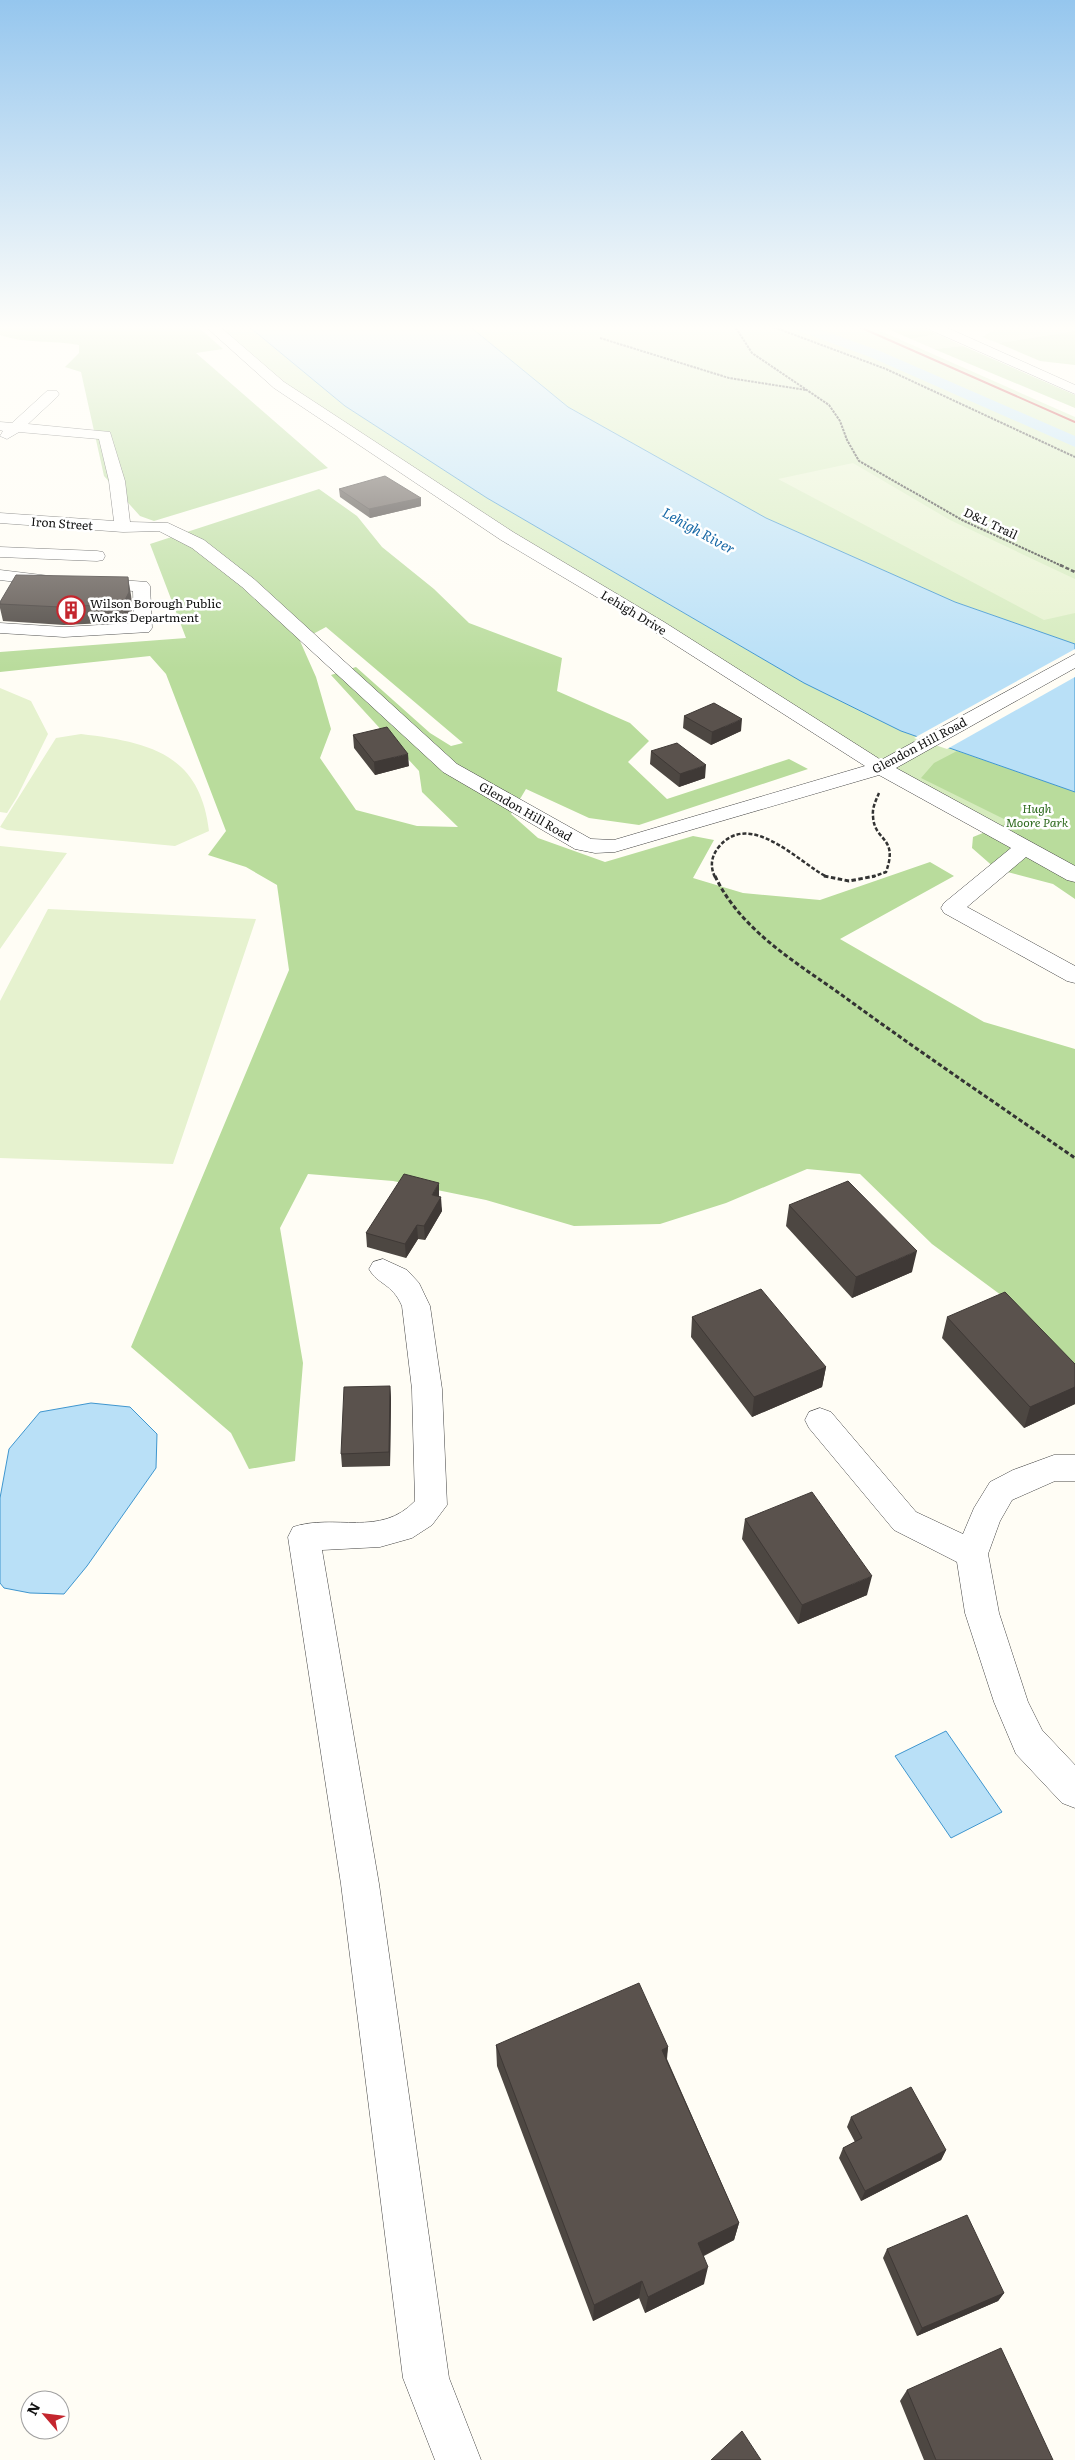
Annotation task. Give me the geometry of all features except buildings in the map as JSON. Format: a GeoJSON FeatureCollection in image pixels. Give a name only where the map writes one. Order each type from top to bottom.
{"type":"FeatureCollection","features":[{"type":"Feature","properties":{"kind":"street"},"geometry":{"type":"LineString","coordinates":[[106,440],[117,481],[123,527]]}},
{"type":"Feature","properties":{"kind":"street","name":"Lehigh Drive"},"geometry":{"type":"LineString","coordinates":[[362,440],[507,536],[658,626],[880,768],[1075,875]]}},
{"type":"Feature","properties":{"kind":"street","name":"Iron Street"},"geometry":{"type":"LineString","coordinates":[[0,518],[123,527]]}},
{"type":"Feature","properties":{"kind":"street"},"geometry":{"type":"LineString","coordinates":[[0,547],[26,521]]}},
{"type":"Feature","properties":{"kind":"street","name":"Glendon Hill Road"},"geometry":{"type":"LineString","coordinates":[[123,527],[162,526],[198,544],[248,583],[450,768],[583,844],[595,847],[615,846],[880,768],[1075,660]]}},
{"type":"Feature","properties":{"kind":"street"},"geometry":{"type":"LineString","coordinates":[[0,552],[97,556]]}},
{"type":"Feature","properties":{"kind":"street"},"geometry":{"type":"LineString","coordinates":[[0,628],[64,632],[143,628],[141,586],[6,581]]}},
{"type":"Feature","properties":{"kind":"street"},"geometry":{"type":"LineString","coordinates":[[1024,848],[952,908],[1075,976]]}},
{"type":"Feature","properties":{"kind":"street"},"geometry":{"type":"LineString","coordinates":[[383,1269],[397,1277],[409,1290],[416,1306],[427,1389],[431,1505],[417,1520],[400,1530],[377,1534],[304,1537],[360,1884],[426,2378],[458,2460]]}},
{"type":"Feature","properties":{"kind":"street"},"geometry":{"type":"LineString","coordinates":[[820,1420],[905,1521],[972,1554]]}},
{"type":"Feature","properties":{"kind":"street"},"geometry":{"type":"LineString","coordinates":[[1075,1468],[1054,1468],[1024,1479],[1001,1491],[985,1517],[972,1554],[982,1613],[1011,1702],[1029,1742],[1075,1791]]}},
{"type":"Feature","properties":{"kind":"path","name":"D&L Trail"},"geometry":{"type":"LineString","coordinates":[[847,440],[859,461],[964,521],[1075,572]]}},
{"type":"Feature","properties":{"kind":"path"},"geometry":{"type":"LineString","coordinates":[[1040,440],[1075,457]]}},
{"type":"Feature","properties":{"kind":"path"},"geometry":{"type":"LineString","coordinates":[[881,789],[871,808],[875,828],[887,843],[892,858],[886,872],[867,879],[848,881],[828,877],[811,868],[776,842],[747,834],[732,837],[720,844],[712,858],[712,870],[719,884],[731,903],[759,933],[900,1038],[1075,1158]]}},
{"type":"Feature","properties":{"kind":"green space"},"geometry":{"type":"Polygon","coordinates":[[[96,440],[296,440],[328,468],[154,521],[140,516],[104,476],[96,440]]]}},
{"type":"Feature","properties":{"kind":"green space","name":"Hugh Moore Park"},"geometry":{"type":"Polygon","coordinates":[[[366,440],[397,440],[487,498],[804,683],[901,731],[1075,792],[1075,875],[970,820],[366,440]]]}},
{"type":"Feature","properties":{"kind":"green space"},"geometry":{"type":"Polygon","coordinates":[[[627,440],[1075,440],[1075,644],[955,602],[766,518],[627,440]]]}},
{"type":"Feature","properties":{"kind":"green space"},"geometry":{"type":"Polygon","coordinates":[[[853,463],[950,520],[1075,579],[1075,613],[1044,620],[778,479],[853,463]]]}},
{"type":"Feature","properties":{"kind":"green space"},"geometry":{"type":"Polygon","coordinates":[[[319,489],[357,516],[382,547],[434,589],[469,623],[562,658],[557,691],[630,723],[649,741],[628,762],[667,799],[789,759],[808,769],[639,825],[589,818],[526,789],[511,814],[538,838],[605,862],[693,836],[714,840],[693,878],[743,893],[820,900],[930,862],[954,876],[840,939],[984,1022],[1075,1049],[1075,1367],[1009,1301],[932,1244],[860,1174],[807,1169],[726,1203],[660,1224],[574,1226],[486,1200],[393,1181],[308,1174],[280,1228],[303,1363],[295,1461],[249,1469],[231,1433],[131,1347],[289,970],[277,885],[246,867],[208,855],[226,831],[166,674],[150,656],[0,672],[0,652],[186,638],[150,544],[319,489]],[[326,627],[300,641],[316,677],[331,729],[320,758],[356,810],[417,826],[458,827],[422,792],[419,771],[331,675],[356,667],[430,733],[451,746],[463,743],[326,627]]]}},
{"type":"Feature","properties":{"kind":"green space"},"geometry":{"type":"Polygon","coordinates":[[[0,688],[31,701],[48,734],[17,797],[7,813],[0,812],[0,688]]]}},
{"type":"Feature","properties":{"kind":"green space"},"geometry":{"type":"Polygon","coordinates":[[[81,734],[128,742],[167,756],[182,768],[195,784],[204,805],[209,831],[175,846],[7,830],[0,827],[56,738],[81,734]]]}},
{"type":"Feature","properties":{"kind":"green space"},"geometry":{"type":"Polygon","coordinates":[[[957,751],[1075,792],[1075,899],[1053,884],[996,869],[972,848],[973,837],[1010,822],[921,778],[934,763],[957,751]]]}},
{"type":"Feature","properties":{"kind":"green space"},"geometry":{"type":"Polygon","coordinates":[[[0,846],[67,853],[0,949],[0,846]]]}},
{"type":"Feature","properties":{"kind":"green space"},"geometry":{"type":"Polygon","coordinates":[[[48,909],[256,919],[173,1164],[0,1158],[0,1001],[48,909]]]}},
{"type":"Feature","properties":{"kind":"water","name":"Lehigh River"},"geometry":{"type":"Polygon","coordinates":[[[397,440],[627,440],[766,518],[955,602],[1075,644],[1075,792],[901,731],[804,683],[487,498],[397,440]]]}},
{"type":"Feature","properties":{"kind":"water"},"geometry":{"type":"Polygon","coordinates":[[[91,1403],[130,1407],[157,1434],[156,1468],[87,1566],[64,1594],[30,1593],[4,1588],[0,1583],[0,1498],[9,1449],[40,1412],[91,1403]]]}},
{"type":"Feature","properties":{"kind":"water"},"geometry":{"type":"Polygon","coordinates":[[[946,1731],[1002,1812],[951,1838],[895,1756],[946,1731]]]}},
{"type":"Feature","properties":{"kind":"pier"},"geometry":{"type":"Polygon","coordinates":[[[1075,649],[1075,677],[947,749],[914,738],[1075,649]]]}},
{"type":"Feature","properties":{"kind":"waterway"},"geometry":{"type":"LineString","coordinates":[[1070,440],[1075,442]]}},
{"type":"Feature","properties":{"kind":"place","name":"Wilson Borough Public Works Department"},"geometry":{"type":"Point","coordinates":[71,610]}}]}
